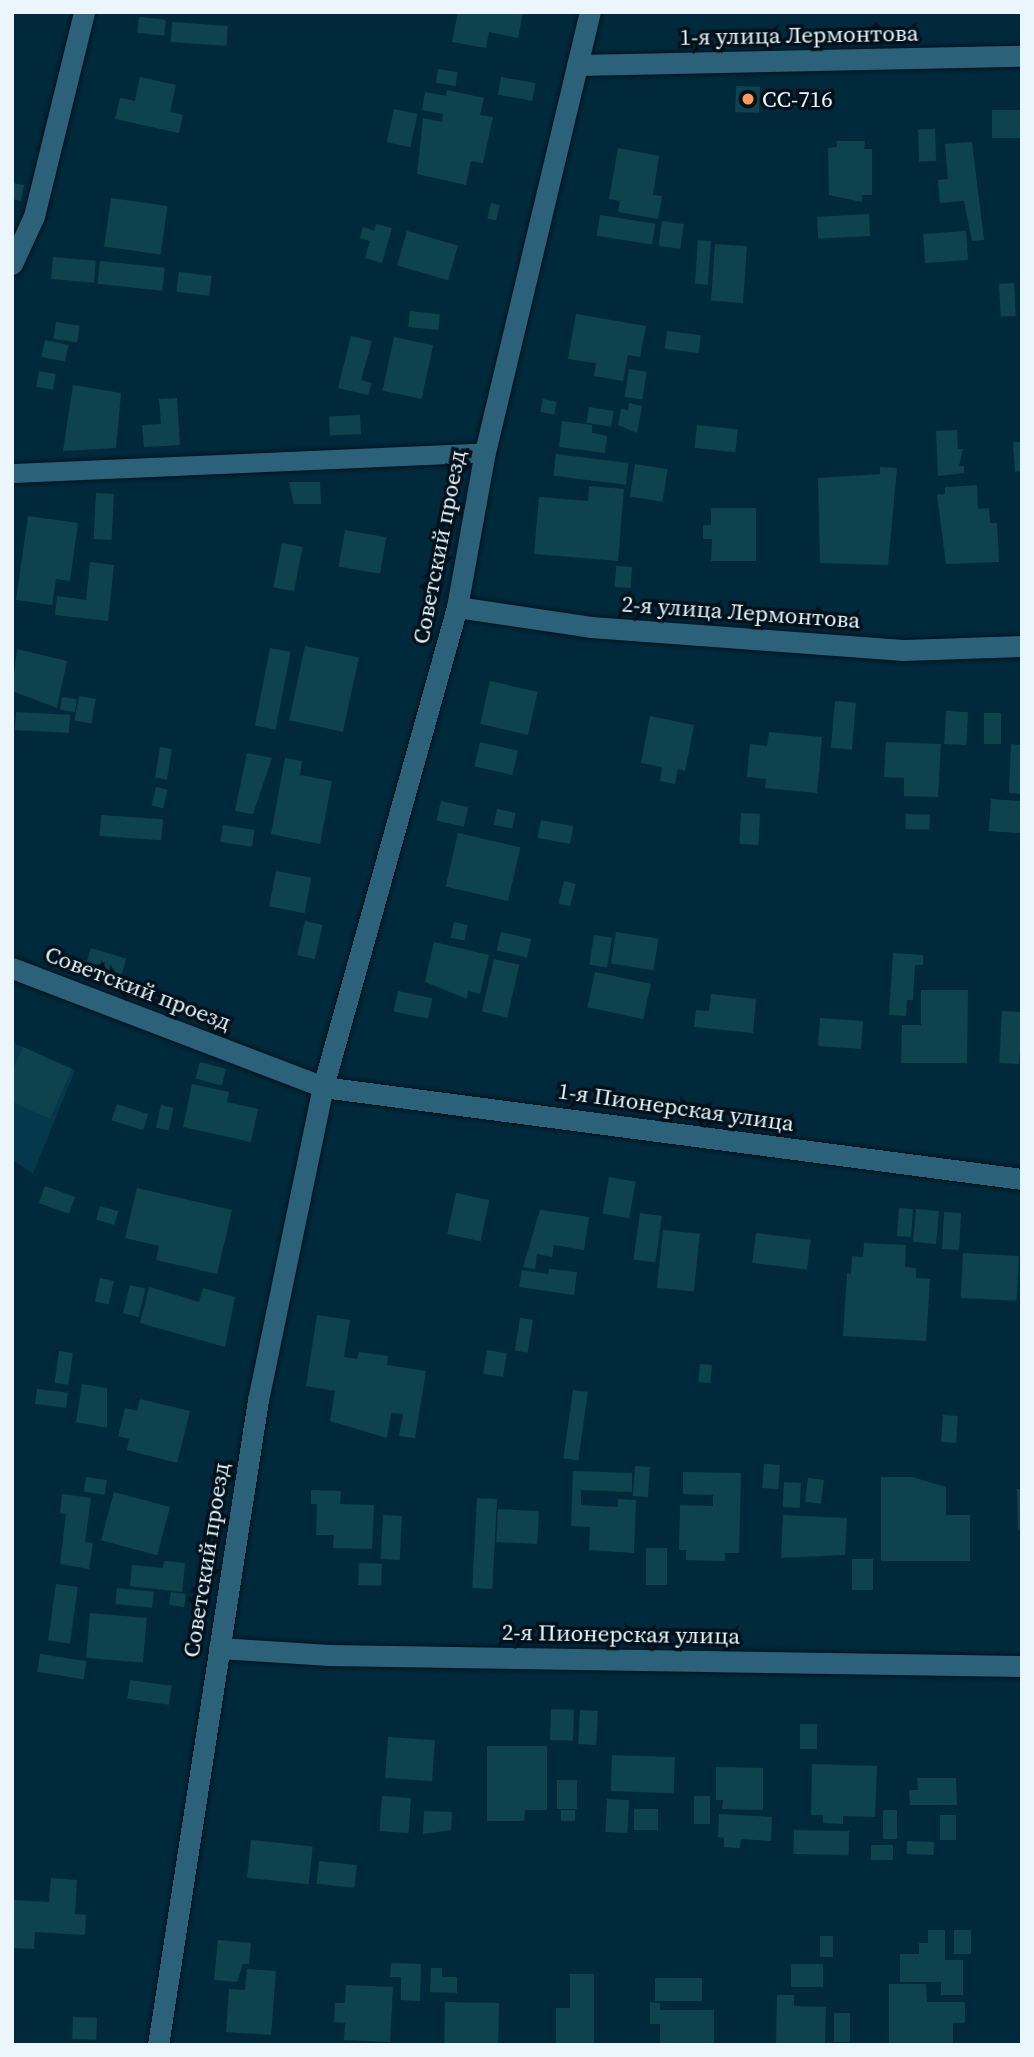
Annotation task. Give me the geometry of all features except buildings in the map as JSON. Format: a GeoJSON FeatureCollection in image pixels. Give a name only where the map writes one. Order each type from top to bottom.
{"type":"FeatureCollection","features":[{"type":"Feature","properties":{"kind":"street"},"geometry":{"type":"LineString","coordinates":[[12,264],[34,216],[84,12]]}},
{"type":"Feature","properties":{"kind":"street","name":"Советский проезд"},"geometry":{"type":"LineString","coordinates":[[158,2045],[258,1400],[323,1087],[457,607],[485,452],[590,12]]}},
{"type":"Feature","properties":{"kind":"street","name":"1-я улица Лермонтова"},"geometry":{"type":"LineString","coordinates":[[577,65],[1022,56]]}},
{"type":"Feature","properties":{"kind":"street","name":"2-я улица Лермонтова"},"geometry":{"type":"LineString","coordinates":[[457,607],[591,627],[890,649],[1022,646]]}},
{"type":"Feature","properties":{"kind":"street","name":"Советский проезд"},"geometry":{"type":"LineString","coordinates":[[12,968],[323,1087]]}},
{"type":"Feature","properties":{"kind":"street","name":"1-я Пионерская улица"},"geometry":{"type":"LineString","coordinates":[[323,1087],[1022,1179]]}},
{"type":"Feature","properties":{"kind":"street","name":"2-я Пионерская улица"},"geometry":{"type":"LineString","coordinates":[[219,1648],[330,1655],[1022,1667]]}},
{"type":"Feature","properties":{"kind":"lane"},"geometry":{"type":"LineString","coordinates":[[12,473],[485,452]]}},
{"type":"Feature","properties":{"kind":"shaded area"},"geometry":{"type":"Polygon","coordinates":[[[12,1042],[75,1070],[33,1174],[12,1159],[12,1042]]]}},
{"type":"Feature","properties":{"kind":"place","name":"СС-716"},"geometry":{"type":"Point","coordinates":[748,99]}}]}
